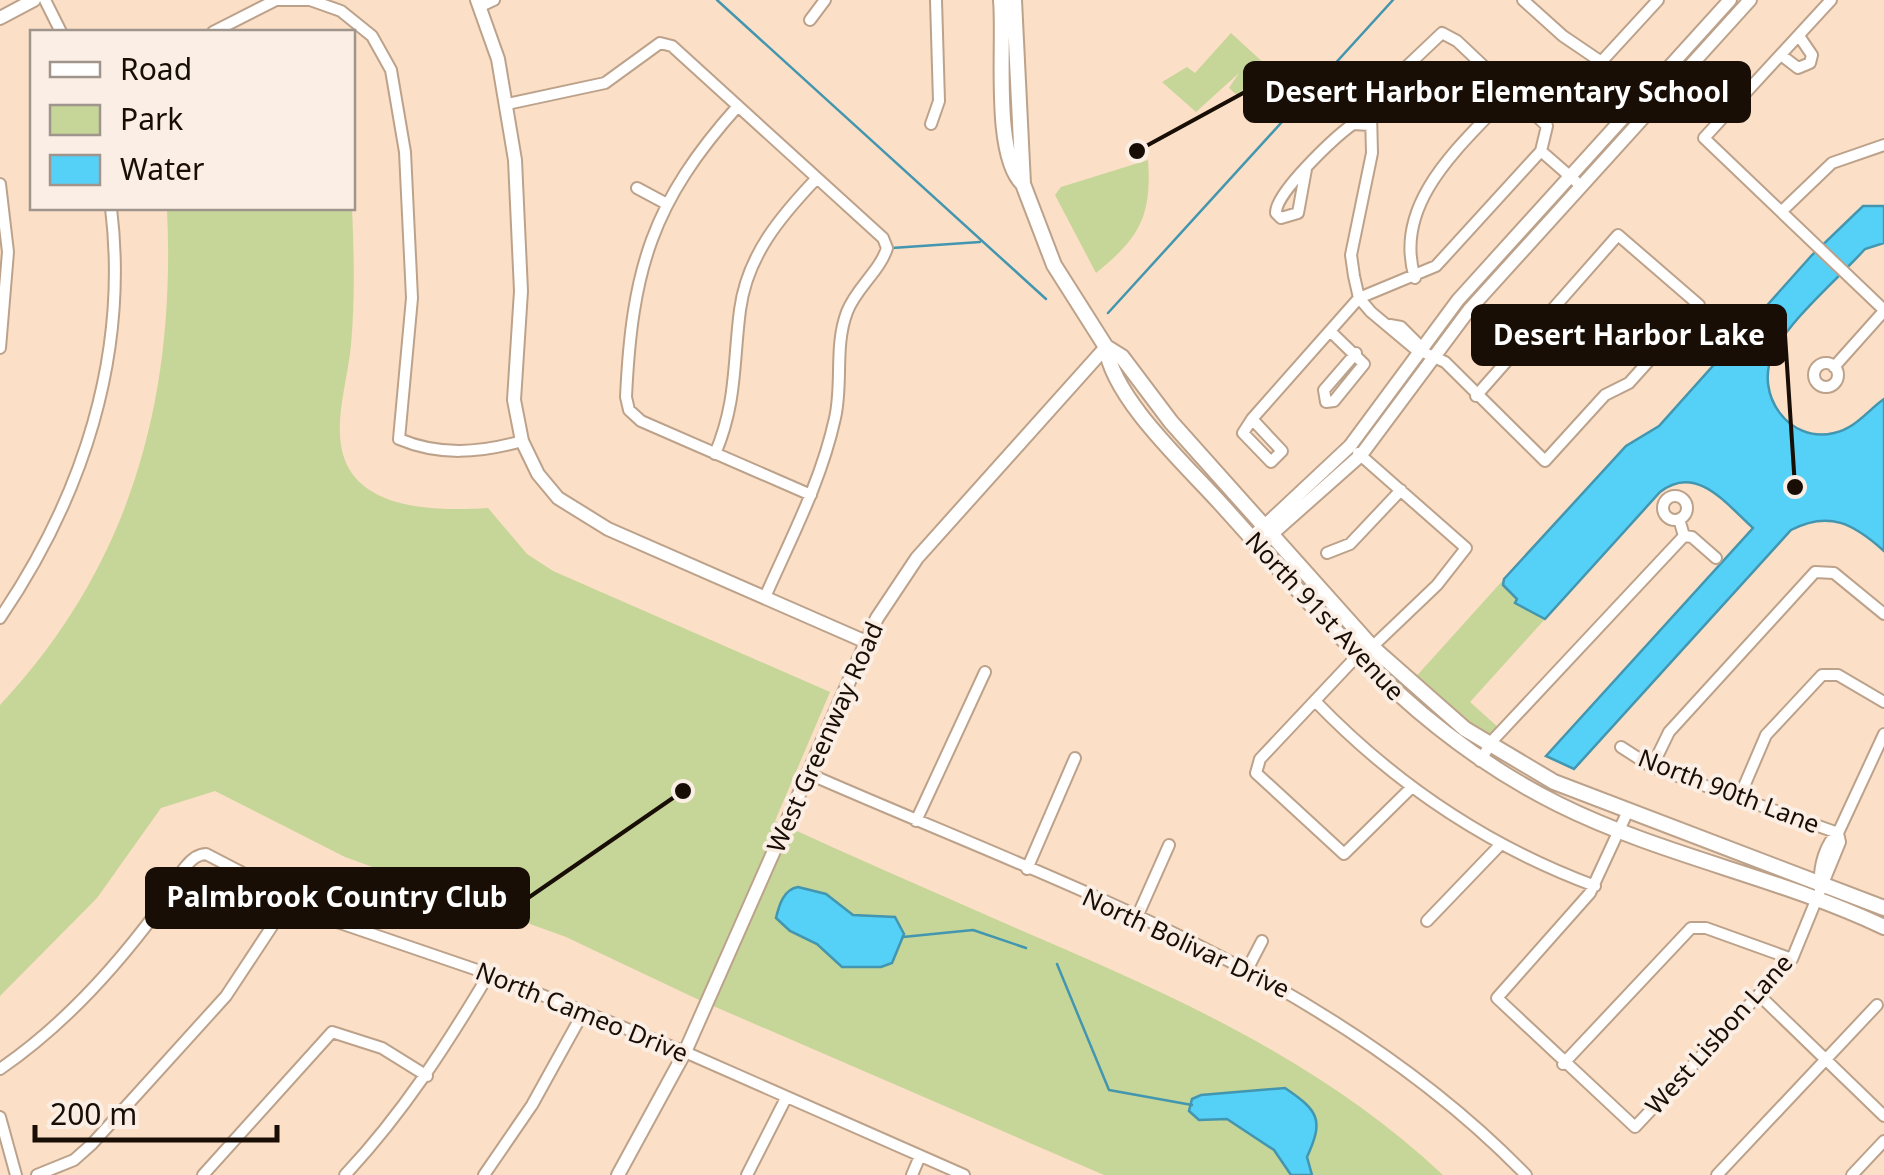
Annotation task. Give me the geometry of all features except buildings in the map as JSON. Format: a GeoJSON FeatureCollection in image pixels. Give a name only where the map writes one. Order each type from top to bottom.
{"type":"FeatureCollection","features":[{"type":"Feature","properties":{"kind":"main road","name":"North 91st Avenue"},"geometry":{"type":"LineString","coordinates":[[1002,0],[1010,94]]}},
{"type":"Feature","properties":{"kind":"main road","name":"North 91st Avenue"},"geometry":{"type":"LineString","coordinates":[[1014,0],[1010,160],[1014,176],[1023,184],[1044,245],[1106,347],[1122,357],[1171,422],[1372,646],[1430,701],[1496,749],[1554,782],[1884,908]]}},
{"type":"Feature","properties":{"kind":"main road","name":"North 91st Avenue"},"geometry":{"type":"LineString","coordinates":[[1106,347],[1109,368],[1150,423],[1357,656],[1426,722],[1486,765],[1557,804],[1884,927]]}},
{"type":"Feature","properties":{"kind":"street"},"geometry":{"type":"LineString","coordinates":[[0,18],[34,0]]}},
{"type":"Feature","properties":{"kind":"street"},"geometry":{"type":"LineString","coordinates":[[45,0],[60,30]]}},
{"type":"Feature","properties":{"kind":"street"},"geometry":{"type":"LineString","coordinates":[[217,30],[276,0],[310,0],[340,11],[372,36],[391,70],[405,152],[412,298],[399,439],[423,449],[462,452],[522,441]]}},
{"type":"Feature","properties":{"kind":"street"},"geometry":{"type":"LineString","coordinates":[[810,20],[825,0]]}},
{"type":"Feature","properties":{"kind":"street"},"geometry":{"type":"LineString","coordinates":[[931,124],[939,101],[936,0]]}},
{"type":"Feature","properties":{"kind":"street"},"geometry":{"type":"LineString","coordinates":[[1523,0],[1564,36],[1652,97]]}},
{"type":"Feature","properties":{"kind":"street"},"geometry":{"type":"LineString","coordinates":[[1534,10],[1542,0]]}},
{"type":"Feature","properties":{"kind":"street"},"geometry":{"type":"LineString","coordinates":[[1602,61],[1658,0]]}},
{"type":"Feature","properties":{"kind":"street"},"geometry":{"type":"LineString","coordinates":[[1652,97],[1730,0]]}},
{"type":"Feature","properties":{"kind":"street"},"geometry":{"type":"LineString","coordinates":[[1253,539],[1400,409],[1428,352],[1469,310],[1652,97],[1750,0]]}},
{"type":"Feature","properties":{"kind":"street"},"geometry":{"type":"LineString","coordinates":[[1831,0],[1704,138],[1784,210],[1816,248],[1884,310],[1834,367]]}},
{"type":"Feature","properties":{"kind":"street"},"geometry":{"type":"LineString","coordinates":[[484,2],[507,104],[520,241],[514,400],[522,441],[546,484],[577,513],[864,642]]}},
{"type":"Feature","properties":{"kind":"street"},"geometry":{"type":"LineString","coordinates":[[1252,419],[1282,451],[1271,462],[1243,434],[1252,419],[1359,298],[1415,278],[1436,266],[1541,151],[1547,126],[1457,41],[1442,34],[1384,88],[1370,126],[1370,168],[1350,255],[1359,298],[1414,348],[1428,352],[1544,461],[1605,395],[1628,384],[1698,305],[1618,234],[1476,396]]}},
{"type":"Feature","properties":{"kind":"street"},"geometry":{"type":"LineString","coordinates":[[1780,55],[1798,68],[1810,63],[1812,55],[1799,36]]}},
{"type":"Feature","properties":{"kind":"street"},"geometry":{"type":"LineString","coordinates":[[507,104],[605,83],[660,44],[672,46],[883,238],[887,248],[884,258],[854,298],[842,327],[837,409],[811,496],[765,596]]}},
{"type":"Feature","properties":{"kind":"street"},"geometry":{"type":"LineString","coordinates":[[1415,278],[1408,244],[1424,194],[1440,170],[1511,92]]}},
{"type":"Feature","properties":{"kind":"street"},"geometry":{"type":"LineString","coordinates":[[738,106],[708,140],[665,203],[636,290],[626,396],[629,410],[642,421],[811,496]]}},
{"type":"Feature","properties":{"kind":"street"},"geometry":{"type":"LineString","coordinates":[[1306,169],[1298,213],[1282,218],[1275,206],[1306,169],[1353,124],[1370,126]]}},
{"type":"Feature","properties":{"kind":"street"},"geometry":{"type":"LineString","coordinates":[[1784,210],[1832,163],[1884,145]]}},
{"type":"Feature","properties":{"kind":"street"},"geometry":{"type":"LineString","coordinates":[[1541,151],[1576,181]]}},
{"type":"Feature","properties":{"kind":"street"},"geometry":{"type":"LineString","coordinates":[[716,454],[730,418],[740,308],[752,266],[784,214],[816,179]]}},
{"type":"Feature","properties":{"kind":"street"},"geometry":{"type":"LineString","coordinates":[[0,184],[8,252],[0,348]]}},
{"type":"Feature","properties":{"kind":"street"},"geometry":{"type":"LineString","coordinates":[[636,188],[665,203]]}},
{"type":"Feature","properties":{"kind":"street"},"geometry":{"type":"LineString","coordinates":[[0,618],[50,538],[88,444],[106,378],[112,319],[111,210]]}},
{"type":"Feature","properties":{"kind":"street"},"geometry":{"type":"LineString","coordinates":[[1330,331],[1356,354],[1364,364],[1334,402],[1326,402],[1324,390],[1356,354]]}},
{"type":"Feature","properties":{"kind":"street","name":"West Greenway Road"},"geometry":{"type":"LineString","coordinates":[[618,1175],[685,1052],[864,642],[917,558],[1106,347]]}},
{"type":"Feature","properties":{"kind":"street"},"geometry":{"type":"LineString","coordinates":[[1356,450],[1466,548],[1436,585],[1372,646]]}},
{"type":"Feature","properties":{"kind":"street"},"geometry":{"type":"LineString","coordinates":[[1327,553],[1350,544],[1401,490]]}},
{"type":"Feature","properties":{"kind":"street"},"geometry":{"type":"LineString","coordinates":[[1679,519],[1684,536]]}},
{"type":"Feature","properties":{"kind":"street"},"geometry":{"type":"LineString","coordinates":[[1684,536],[1696,539],[1716,558]]}},
{"type":"Feature","properties":{"kind":"street"},"geometry":{"type":"LineString","coordinates":[[1486,765],[1507,729],[1684,536]]}},
{"type":"Feature","properties":{"kind":"street"},"geometry":{"type":"LineString","coordinates":[[1652,767],[1669,732],[1813,574],[1823,569],[1884,614]]}},
{"type":"Feature","properties":{"kind":"street"},"geometry":{"type":"LineString","coordinates":[[1357,656],[1255,770],[1322,838],[1344,854],[1411,788]]}},
{"type":"Feature","properties":{"kind":"street"},"geometry":{"type":"LineString","coordinates":[[916,821],[986,672]]}},
{"type":"Feature","properties":{"kind":"street"},"geometry":{"type":"LineString","coordinates":[[1739,798],[1754,757],[1780,720],[1828,673],[1884,702]]}},
{"type":"Feature","properties":{"kind":"street"},"geometry":{"type":"LineString","coordinates":[[1315,701],[1411,788],[1500,845],[1595,886]]}},
{"type":"Feature","properties":{"kind":"street"},"geometry":{"type":"LineString","coordinates":[[1780,720],[1793,730]]}},
{"type":"Feature","properties":{"kind":"street","name":"West Lisbon Lane"},"geometry":{"type":"LineString","coordinates":[[1564,1064],[1635,1127],[1792,959],[1831,839],[1838,833],[1884,734]]}},
{"type":"Feature","properties":{"kind":"street","name":"North 90th Lane"},"geometry":{"type":"LineString","coordinates":[[1621,746],[1652,767],[1838,833]]}},
{"type":"Feature","properties":{"kind":"street"},"geometry":{"type":"LineString","coordinates":[[1027,869],[1076,758]]}},
{"type":"Feature","properties":{"kind":"street","name":"North Bolivar Drive"},"geometry":{"type":"LineString","coordinates":[[807,773],[1248,968],[1406,1067],[1526,1175]]}},
{"type":"Feature","properties":{"kind":"street"},"geometry":{"type":"LineString","coordinates":[[1627,813],[1595,886],[1497,998],[1564,1064],[1696,927],[1792,959]]}},
{"type":"Feature","properties":{"kind":"street"},"geometry":{"type":"LineString","coordinates":[[1137,917],[1168,845]]}},
{"type":"Feature","properties":{"kind":"street"},"geometry":{"type":"LineString","coordinates":[[1427,922],[1500,845]]}},
{"type":"Feature","properties":{"kind":"street","name":"North Cameo Drive"},"geometry":{"type":"LineString","coordinates":[[0,1069],[55,1025],[140,934],[199,854],[206,854],[352,927],[584,1011],[964,1175]]}},
{"type":"Feature","properties":{"kind":"street"},"geometry":{"type":"LineString","coordinates":[[37,1175],[74,1160],[92,1144],[226,996],[290,899]]}},
{"type":"Feature","properties":{"kind":"street"},"geometry":{"type":"LineString","coordinates":[[1248,968],[1262,941]]}},
{"type":"Feature","properties":{"kind":"street"},"geometry":{"type":"LineString","coordinates":[[345,1175],[391,1126],[427,1076],[489,974]]}},
{"type":"Feature","properties":{"kind":"street"},"geometry":{"type":"LineString","coordinates":[[1759,995],[1884,1116]]}},
{"type":"Feature","properties":{"kind":"street"},"geometry":{"type":"LineString","coordinates":[[1717,1175],[1877,1005]]}},
{"type":"Feature","properties":{"kind":"street"},"geometry":{"type":"LineString","coordinates":[[484,1175],[532,1106],[584,1011]]}},
{"type":"Feature","properties":{"kind":"street"},"geometry":{"type":"LineString","coordinates":[[202,1175],[332,1032],[382,1048],[427,1076]]}},
{"type":"Feature","properties":{"kind":"street"},"geometry":{"type":"LineString","coordinates":[[747,1175],[786,1098]]}},
{"type":"Feature","properties":{"kind":"street"},"geometry":{"type":"LineString","coordinates":[[0,1117],[16,1175]]}},
{"type":"Feature","properties":{"kind":"street"},"geometry":{"type":"LineString","coordinates":[[1852,1175],[1884,1141]]}},
{"type":"Feature","properties":{"kind":"street"},"geometry":{"type":"LineString","coordinates":[[912,1175],[920,1156]]}},
{"type":"Feature","properties":{"kind":"green space"},"geometry":{"type":"Polygon","coordinates":[[[1231,33],[1268,67],[1238,96],[1229,88],[1239,73],[1196,112],[1162,82],[1187,67],[1195,73],[1231,33]]]}},
{"type":"Feature","properties":{"kind":"green space"},"geometry":{"type":"Polygon","coordinates":[[[1148,160],[1148,197],[1140,225],[1123,249],[1096,273],[1055,195],[1061,187],[1148,160]]]}},
{"type":"Feature","properties":{"kind":"green space"},"geometry":{"type":"Polygon","coordinates":[[[167,210],[352,210],[352,328],[340,421],[341,445],[348,467],[361,484],[399,503],[445,509],[488,508],[527,554],[553,571],[830,692],[775,821],[1132,979],[1242,1033],[1346,1097],[1443,1175],[1104,1175],[697,999],[566,937],[345,857],[215,791],[161,808],[97,898],[0,996],[0,705],[45,651],[83,594],[113,536],[136,474],[153,411],[168,278],[167,210]]]}},
{"type":"Feature","properties":{"kind":"green space"},"geometry":{"type":"Polygon","coordinates":[[[1504,579],[1503,585],[1518,599],[1515,603],[1545,619],[1470,702],[1500,729],[1488,736],[1413,680],[1504,579]]]}},
{"type":"Feature","properties":{"kind":"water"},"geometry":{"type":"Polygon","coordinates":[[[1863,206],[1884,206],[1884,243],[1865,249],[1790,327],[1773,354],[1768,385],[1780,413],[1790,423],[1818,434],[1849,427],[1884,399],[1884,551],[1840,523],[1817,521],[1791,530],[1574,769],[1546,756],[1753,528],[1711,490],[1686,482],[1674,484],[1660,492],[1545,619],[1515,603],[1517,599],[1503,585],[1504,579],[1626,446],[1659,426],[1812,255],[1863,206]]]}},
{"type":"Feature","properties":{"kind":"water"},"geometry":{"type":"Polygon","coordinates":[[[798,887],[826,894],[853,915],[895,917],[904,934],[892,963],[881,967],[842,967],[817,944],[790,931],[776,918],[786,894],[798,887]]]}},
{"type":"Feature","properties":{"kind":"water"},"geometry":{"type":"Polygon","coordinates":[[[1285,1088],[1305,1103],[1315,1117],[1316,1134],[1307,1157],[1312,1175],[1291,1175],[1274,1150],[1227,1119],[1199,1120],[1189,1111],[1192,1099],[1201,1095],[1285,1088]]]}},
{"type":"Feature","properties":{"kind":"waterway"},"geometry":{"type":"LineString","coordinates":[[717,0],[1046,299]]}},
{"type":"Feature","properties":{"kind":"waterway"},"geometry":{"type":"LineString","coordinates":[[1108,313],[1393,0]]}},
{"type":"Feature","properties":{"kind":"waterway"},"geometry":{"type":"LineString","coordinates":[[892,248],[980,242]]}},
{"type":"Feature","properties":{"kind":"waterway"},"geometry":{"type":"LineString","coordinates":[[903,937],[973,930],[1026,948]]}},
{"type":"Feature","properties":{"kind":"waterway"},"geometry":{"type":"LineString","coordinates":[[1057,964],[1109,1090],[1192,1105]]}},
{"type":"Feature","properties":{"kind":"place","name":"Desert Harbor Elementary School"},"geometry":{"type":"Point","coordinates":[1137,151]}},
{"type":"Feature","properties":{"kind":"place","name":"Desert Harbor Lake"},"geometry":{"type":"Point","coordinates":[1795,487]}},
{"type":"Feature","properties":{"kind":"place","name":"Palmbrook Country Club"},"geometry":{"type":"Point","coordinates":[683,791]}}]}
